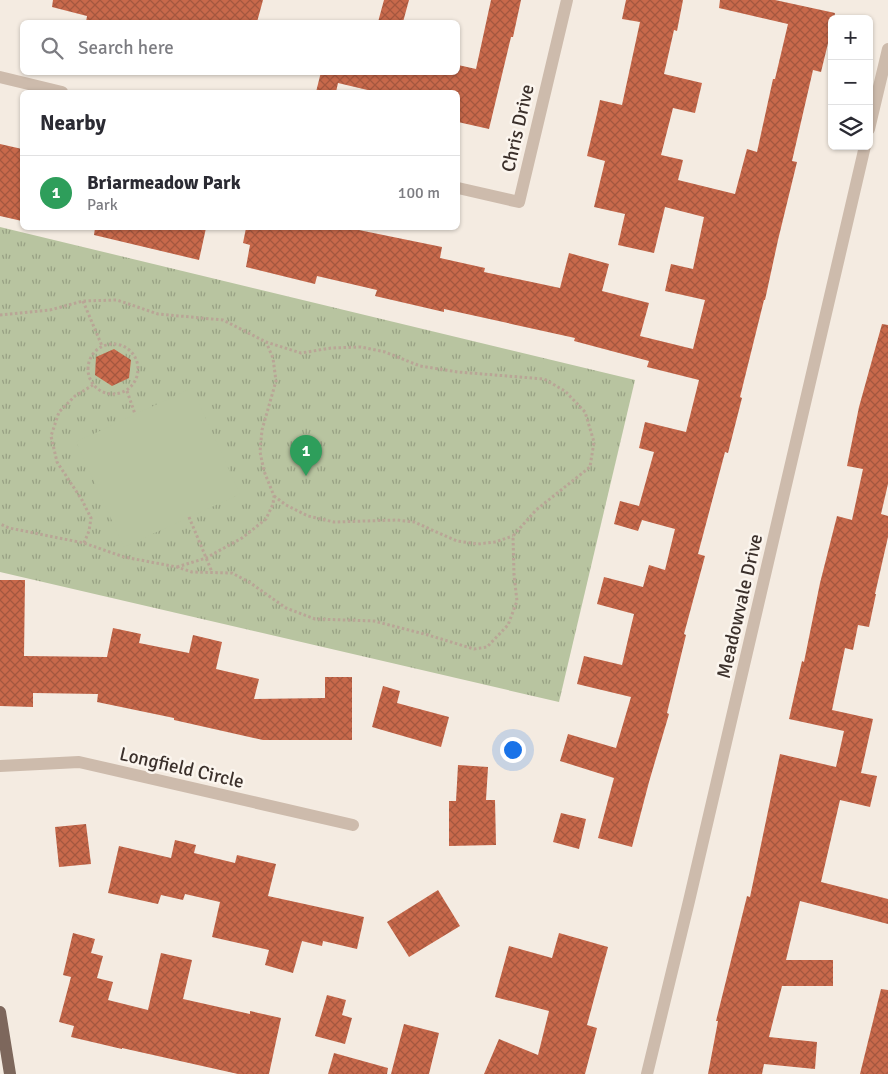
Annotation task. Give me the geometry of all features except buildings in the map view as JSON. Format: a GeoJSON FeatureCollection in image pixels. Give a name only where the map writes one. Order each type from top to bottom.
{"type":"FeatureCollection","features":[{"type":"Feature","properties":{"kind":"main road"},"geometry":{"type":"LineString","coordinates":[[0,1012],[10,1074]]}},
{"type":"Feature","properties":{"kind":"street","name":"Chris Drive"},"geometry":{"type":"LineString","coordinates":[[460,188],[519,202],[567,0]]}},
{"type":"Feature","properties":{"kind":"street"},"geometry":{"type":"LineString","coordinates":[[873,112],[888,49]]}},
{"type":"Feature","properties":{"kind":"street"},"geometry":{"type":"LineString","coordinates":[[0,78],[53,90]]}},
{"type":"Feature","properties":{"kind":"street","name":"Meadowvale Drive"},"geometry":{"type":"LineString","coordinates":[[647,1074],[864,150]]}},
{"type":"Feature","properties":{"kind":"street","name":"Longfield Circle"},"geometry":{"type":"LineString","coordinates":[[0,766],[79,762],[354,825]]}},
{"type":"Feature","properties":{"kind":"path"},"geometry":{"type":"LineString","coordinates":[[0,316],[50,310],[83,301],[117,300],[158,314],[223,320],[266,342],[301,353],[331,348],[361,347],[385,352],[420,366],[458,372],[544,379],[565,391],[585,412],[594,442],[590,467],[536,510],[513,536],[495,542],[478,544],[457,541],[414,522],[397,520],[334,522],[308,516],[286,505],[274,496]]}},
{"type":"Feature","properties":{"kind":"path"},"geometry":{"type":"LineString","coordinates":[[83,301],[102,346]]}},
{"type":"Feature","properties":{"kind":"path"},"geometry":{"type":"LineString","coordinates":[[177,567],[206,558],[242,538],[266,519],[273,504],[274,496],[264,471],[260,452],[262,430],[276,380],[273,358],[266,342]]}},
{"type":"Feature","properties":{"kind":"path"},"geometry":{"type":"LineString","coordinates":[[114,343],[122,345],[129,348],[135,356],[139,365],[138,375],[134,384],[127,391],[109,394],[100,391],[89,378],[87,369],[89,360],[102,346],[114,343]]}},
{"type":"Feature","properties":{"kind":"path"},"geometry":{"type":"LineString","coordinates":[[84,543],[89,531],[91,518],[82,500],[57,462],[51,436],[59,412],[75,396],[93,385]]}},
{"type":"Feature","properties":{"kind":"path"},"geometry":{"type":"LineString","coordinates":[[127,391],[135,414]]}},
{"type":"Feature","properties":{"kind":"path"},"geometry":{"type":"LineString","coordinates":[[189,517],[212,572]]}},
{"type":"Feature","properties":{"kind":"path"},"geometry":{"type":"LineString","coordinates":[[0,524],[9,528],[84,543],[124,557],[177,567],[192,572],[232,573],[249,582],[286,608],[315,619],[374,621],[474,649],[487,647],[508,625],[517,601],[513,536]]}},
{"type":"Feature","properties":{"kind":"green space"},"geometry":{"type":"Polygon","coordinates":[[[0,227],[635,380],[559,702],[0,572],[0,227]]]}},
{"type":"Feature","properties":{"kind":"green space"},"geometry":{"type":"Polygon","coordinates":[[[192,388],[240,494],[124,547],[76,442],[192,388]]]}},
{"type":"Feature","properties":{"kind":"place","name":"Briarmeadow Park"},"geometry":{"type":"Point","coordinates":[306,476]}}]}
